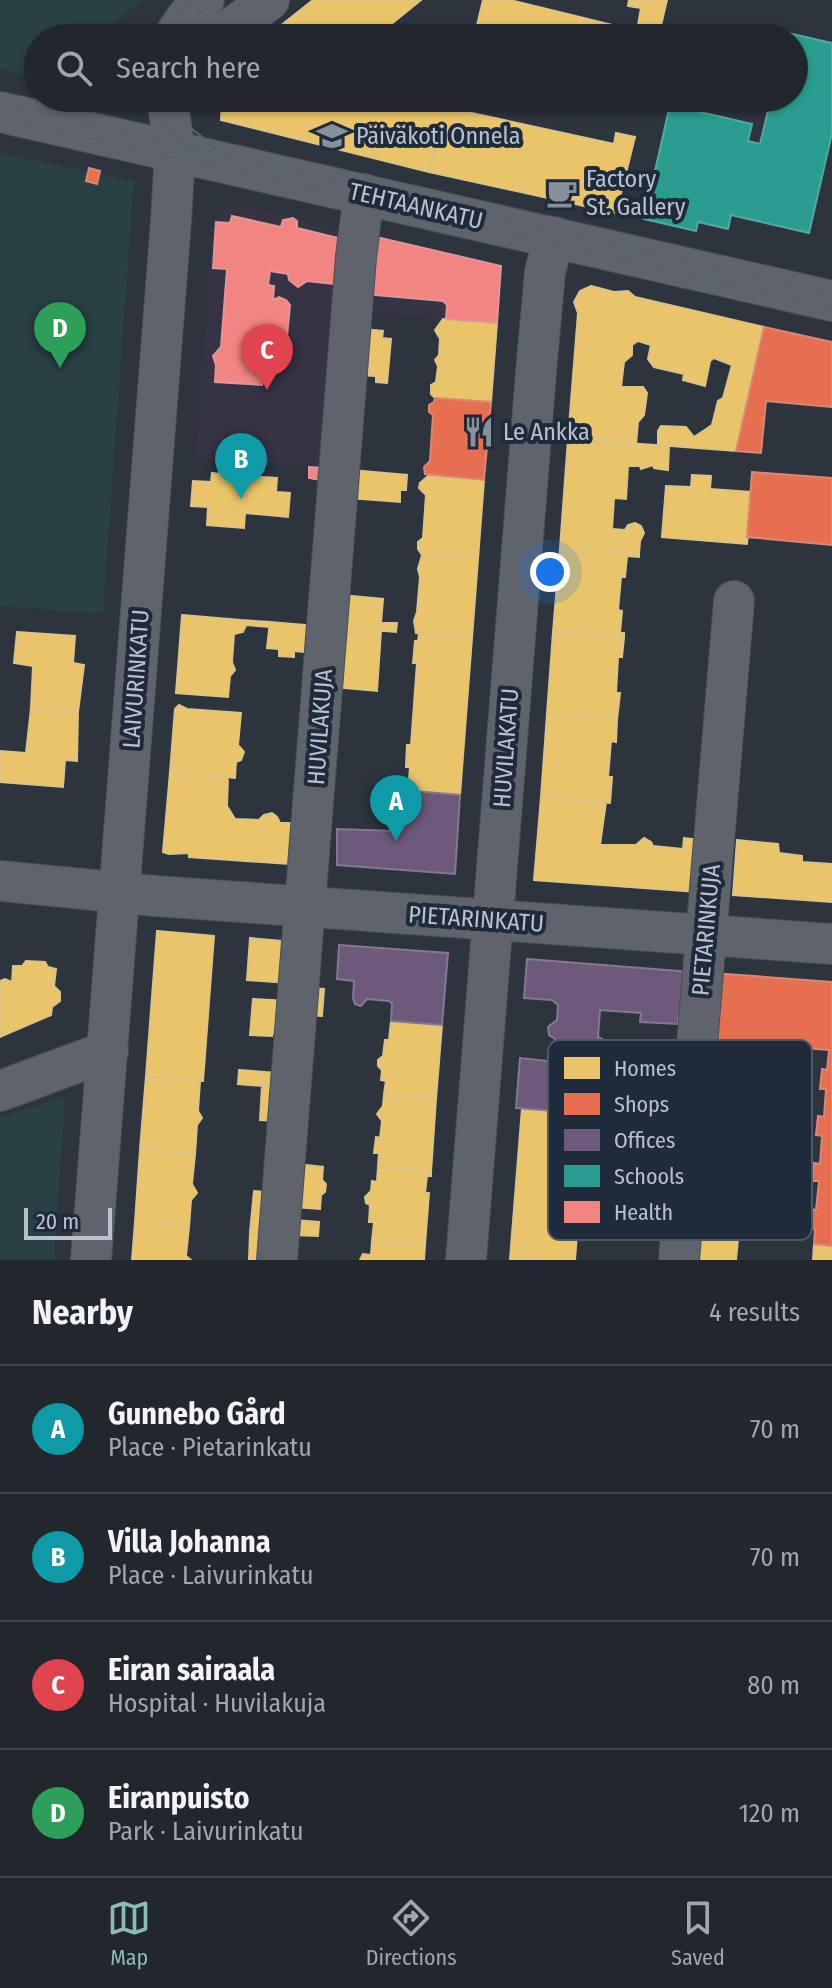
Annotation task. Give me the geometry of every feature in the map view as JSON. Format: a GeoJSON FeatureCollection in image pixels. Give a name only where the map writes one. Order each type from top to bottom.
{"type":"FeatureCollection","features":[{"type":"Feature","properties":{"kind":"street"},"geometry":{"type":"LineString","coordinates":[[182,24],[204,0]]}},
{"type":"Feature","properties":{"kind":"street"},"geometry":{"type":"LineString","coordinates":[[237,24],[269,0]]}},
{"type":"Feature","properties":{"kind":"street","name":"TEHTAANKATU"},"geometry":{"type":"LineString","coordinates":[[0,112],[832,301]]}},
{"type":"Feature","properties":{"kind":"street","name":"LAIVURINKATU"},"geometry":{"type":"LineString","coordinates":[[91,1260],[158,404],[175,152],[169,112]]}},
{"type":"Feature","properties":{"kind":"street","name":"HUVILAKUJA"},"geometry":{"type":"LineString","coordinates":[[277,1260],[358,227],[364,194]]}},
{"type":"Feature","properties":{"kind":"street","name":"HUVILAKATU"},"geometry":{"type":"LineString","coordinates":[[466,1260],[537,357],[545,272],[554,237]]}},
{"type":"Feature","properties":{"kind":"street","name":"PIETARINKUJA"},"geometry":{"type":"LineString","coordinates":[[697,1040],[734,601]]}},
{"type":"Feature","properties":{"kind":"street","name":"PIETARINKATU"},"geometry":{"type":"LineString","coordinates":[[0,881],[832,944]]}},
{"type":"Feature","properties":{"kind":"street"},"geometry":{"type":"LineString","coordinates":[[0,1091],[108,1051]]}},
{"type":"Feature","properties":{"kind":"street","name":"PIETARINKUJA"},"geometry":{"type":"LineString","coordinates":[[679,1260],[681,1240]]}},
{"type":"Feature","properties":{"kind":"shaded area"},"geometry":{"type":"Polygon","coordinates":[[[233,204],[501,266],[497,323],[368,313],[329,468],[195,458],[213,221],[233,204]]]}},
{"type":"Feature","properties":{"kind":"green space"},"geometry":{"type":"Polygon","coordinates":[[[0,0],[142,0],[112,24],[24,24],[24,75],[0,69],[0,0]]]}},
{"type":"Feature","properties":{"kind":"green space"},"geometry":{"type":"Polygon","coordinates":[[[0,153],[134,181],[103,614],[0,606],[0,153]]]}},
{"type":"Feature","properties":{"kind":"green space"},"geometry":{"type":"Polygon","coordinates":[[[65,1097],[54,1260],[0,1260],[0,1117],[65,1097]]]}},
{"type":"Feature","properties":{"kind":"building: Homes"},"geometry":{"type":"Polygon","coordinates":[[[313,0],[421,0],[391,24],[283,24],[313,0]]]}},
{"type":"Feature","properties":{"kind":"building: Homes"},"geometry":{"type":"Polygon","coordinates":[[[483,0],[510,0],[608,24],[477,24],[483,0]]]}},
{"type":"Feature","properties":{"kind":"building: Homes"},"geometry":{"type":"Polygon","coordinates":[[[629,0],[667,0],[661,24],[638,24],[641,8],[628,6],[629,0]]]}},
{"type":"Feature","properties":{"kind":"building: Homes"},"geometry":{"type":"Polygon","coordinates":[[[221,112],[443,112],[429,172],[221,120],[221,112]]]}},
{"type":"Feature","properties":{"kind":"building: Homes"},"geometry":{"type":"Polygon","coordinates":[[[443,112],[467,112],[614,144],[616,133],[635,137],[616,213],[429,172],[443,112]]]}},
{"type":"Feature","properties":{"kind":"building: Homes"},"geometry":{"type":"Polygon","coordinates":[[[591,286],[614,292],[628,291],[635,297],[764,327],[736,451],[658,445],[661,426],[686,427],[694,437],[712,425],[732,365],[714,358],[710,361],[705,386],[683,380],[684,374],[654,367],[648,359],[651,345],[638,341],[632,345],[632,355],[624,362],[621,387],[643,387],[647,393],[644,415],[638,422],[636,444],[568,439],[578,313],[574,302],[580,291],[591,286]]]}},
{"type":"Feature","properties":{"kind":"building: Homes"},"geometry":{"type":"Polygon","coordinates":[[[443,319],[497,323],[491,402],[435,398],[431,394],[431,385],[436,382],[438,366],[435,360],[439,355],[440,339],[435,330],[443,319]]]}},
{"type":"Feature","properties":{"kind":"building: Homes"},"geometry":{"type":"Polygon","coordinates":[[[362,329],[383,331],[382,338],[391,339],[387,383],[376,382],[376,376],[358,375],[362,329]]]}},
{"type":"Feature","properties":{"kind":"building: Homes"},"geometry":{"type":"Polygon","coordinates":[[[568,439],[669,446],[668,470],[654,468],[653,465],[641,469],[640,466],[628,466],[626,499],[614,498],[612,529],[625,530],[635,523],[641,526],[644,533],[639,555],[560,548],[568,439]]]}},
{"type":"Feature","properties":{"kind":"building: Homes"},"geometry":{"type":"Polygon","coordinates":[[[220,459],[250,462],[248,476],[277,478],[276,492],[290,493],[288,517],[245,513],[244,528],[207,525],[208,507],[191,506],[193,481],[211,482],[212,473],[219,474],[220,459]]]}},
{"type":"Feature","properties":{"kind":"building: Homes"},"geometry":{"type":"Polygon","coordinates":[[[351,470],[407,475],[406,490],[400,490],[400,502],[349,498],[351,470]]]}},
{"type":"Feature","properties":{"kind":"building: Homes"},"geometry":{"type":"Polygon","coordinates":[[[692,475],[711,476],[710,489],[751,492],[747,544],[662,537],[666,486],[691,487],[692,475]]]}},
{"type":"Feature","properties":{"kind":"building: Homes"},"geometry":{"type":"Polygon","coordinates":[[[428,476],[484,480],[478,559],[422,555],[418,549],[418,542],[423,538],[426,495],[419,488],[428,476]]]}},
{"type":"Feature","properties":{"kind":"building: Homes"},"geometry":{"type":"Polygon","coordinates":[[[560,548],[639,555],[627,556],[625,577],[621,577],[618,610],[622,611],[620,633],[624,633],[624,637],[553,632],[560,548]]]}},
{"type":"Feature","properties":{"kind":"building: Homes"},"geometry":{"type":"Polygon","coordinates":[[[422,555],[478,559],[472,638],[416,633],[418,569],[422,555]]]}},
{"type":"Feature","properties":{"kind":"building: Homes"},"geometry":{"type":"Polygon","coordinates":[[[341,595],[383,599],[381,623],[397,623],[396,632],[339,627],[341,595]]]}},
{"type":"Feature","properties":{"kind":"building: Homes"},"geometry":{"type":"Polygon","coordinates":[[[182,615],[241,620],[246,625],[243,632],[234,634],[232,662],[235,670],[230,676],[228,697],[176,693],[182,615]]]}},
{"type":"Feature","properties":{"kind":"building: Homes"},"geometry":{"type":"Polygon","coordinates":[[[241,620],[270,622],[269,627],[246,625],[241,620]]]}},
{"type":"Feature","properties":{"kind":"building: Homes"},"geometry":{"type":"Polygon","coordinates":[[[270,622],[316,626],[314,653],[294,651],[294,657],[279,656],[279,649],[267,648],[270,622]]]}},
{"type":"Feature","properties":{"kind":"building: Homes"},"geometry":{"type":"Polygon","coordinates":[[[339,627],[381,631],[377,691],[334,687],[339,627]]]}},
{"type":"Feature","properties":{"kind":"building: Homes"},"geometry":{"type":"Polygon","coordinates":[[[17,632],[75,636],[73,663],[84,665],[78,712],[31,708],[33,666],[14,663],[17,632]]]}},
{"type":"Feature","properties":{"kind":"building: Homes"},"geometry":{"type":"Polygon","coordinates":[[[553,632],[624,637],[622,657],[618,657],[616,693],[620,693],[617,720],[547,714],[553,632]]]}},
{"type":"Feature","properties":{"kind":"building: Homes"},"geometry":{"type":"Polygon","coordinates":[[[419,634],[472,638],[460,795],[408,791],[410,767],[406,767],[407,745],[411,745],[417,663],[413,663],[415,641],[418,641],[419,634]]]}},
{"type":"Feature","properties":{"kind":"building: Homes"},"geometry":{"type":"Polygon","coordinates":[[[179,705],[187,709],[241,713],[238,745],[244,752],[241,760],[236,762],[235,778],[170,772],[175,709],[179,705]]]}},
{"type":"Feature","properties":{"kind":"building: Homes"},"geometry":{"type":"Polygon","coordinates":[[[31,708],[78,712],[77,761],[65,760],[63,787],[0,782],[0,751],[26,753],[31,708]]]}},
{"type":"Feature","properties":{"kind":"building: Homes"},"geometry":{"type":"Polygon","coordinates":[[[547,714],[617,720],[616,742],[611,741],[608,777],[612,777],[610,803],[541,797],[547,714]]]}},
{"type":"Feature","properties":{"kind":"building: Homes"},"geometry":{"type":"Polygon","coordinates":[[[170,772],[228,777],[227,806],[235,819],[259,820],[272,813],[280,823],[292,823],[289,864],[189,857],[189,853],[163,852],[170,772]]]}},
{"type":"Feature","properties":{"kind":"building: Homes"},"geometry":{"type":"Polygon","coordinates":[[[541,797],[606,802],[600,845],[636,845],[644,838],[653,846],[683,849],[684,838],[701,840],[697,892],[534,880],[541,797]]]}},
{"type":"Feature","properties":{"kind":"building: Homes"},"geometry":{"type":"Polygon","coordinates":[[[737,840],[778,844],[779,853],[802,856],[802,862],[832,864],[832,902],[733,895],[737,840]]]}},
{"type":"Feature","properties":{"kind":"building: Homes"},"geometry":{"type":"Polygon","coordinates":[[[157,931],[214,936],[203,1081],[146,1076],[157,931]]]}},
{"type":"Feature","properties":{"kind":"building: Homes"},"geometry":{"type":"Polygon","coordinates":[[[250,938],[292,942],[288,983],[247,980],[250,938]]]}},
{"type":"Feature","properties":{"kind":"building: Homes"},"geometry":{"type":"Polygon","coordinates":[[[26,961],[45,962],[48,967],[56,969],[54,986],[60,992],[60,1001],[52,1007],[51,1015],[0,1037],[0,981],[5,979],[12,982],[13,966],[22,966],[26,961]]]}},
{"type":"Feature","properties":{"kind":"building: Homes"},"geometry":{"type":"Polygon","coordinates":[[[311,988],[324,989],[322,1016],[308,1015],[311,988]]]}},
{"type":"Feature","properties":{"kind":"building: Homes"},"geometry":{"type":"Polygon","coordinates":[[[253,999],[287,1001],[285,1025],[275,1025],[272,1036],[250,1035],[253,999]]]}},
{"type":"Feature","properties":{"kind":"building: Homes"},"geometry":{"type":"Polygon","coordinates":[[[391,1021],[442,1025],[436,1099],[384,1094],[386,1081],[381,1080],[382,1070],[378,1060],[383,1056],[385,1040],[389,1040],[391,1021]]]}},
{"type":"Feature","properties":{"kind":"building: Homes"},"geometry":{"type":"Polygon","coordinates":[[[239,1070],[264,1072],[262,1086],[238,1084],[239,1070]]]}},
{"type":"Feature","properties":{"kind":"building: Homes"},"geometry":{"type":"Polygon","coordinates":[[[264,1072],[281,1073],[280,1087],[262,1086],[264,1072]]]}},
{"type":"Feature","properties":{"kind":"building: Homes"},"geometry":{"type":"Polygon","coordinates":[[[146,1076],[200,1081],[198,1111],[202,1118],[197,1125],[195,1154],[140,1149],[146,1076]]]}},
{"type":"Feature","properties":{"kind":"building: Homes"},"geometry":{"type":"Polygon","coordinates":[[[262,1086],[280,1087],[277,1121],[260,1120],[262,1086]]]}},
{"type":"Feature","properties":{"kind":"building: Homes"},"geometry":{"type":"Polygon","coordinates":[[[384,1094],[436,1099],[431,1172],[378,1167],[379,1153],[374,1153],[382,1121],[377,1114],[383,1106],[384,1094]]]}},
{"type":"Feature","properties":{"kind":"building: Homes"},"geometry":{"type":"Polygon","coordinates":[[[522,1108],[548,1110],[548,1240],[577,1240],[575,1260],[510,1259],[522,1108]]]}},
{"type":"Feature","properties":{"kind":"building: Homes"},"geometry":{"type":"Polygon","coordinates":[[[140,1149],[195,1154],[192,1184],[197,1193],[191,1200],[189,1227],[135,1222],[140,1149]]]}},
{"type":"Feature","properties":{"kind":"building: Homes"},"geometry":{"type":"Polygon","coordinates":[[[297,1164],[323,1167],[322,1180],[326,1184],[320,1209],[293,1207],[297,1164]]]}},
{"type":"Feature","properties":{"kind":"building: Homes"},"geometry":{"type":"Polygon","coordinates":[[[378,1167],[431,1172],[431,1176],[427,1176],[425,1193],[429,1193],[425,1245],[372,1241],[374,1222],[369,1222],[370,1205],[365,1197],[371,1191],[372,1181],[377,1182],[378,1167]]]}},
{"type":"Feature","properties":{"kind":"building: Homes"},"geometry":{"type":"Polygon","coordinates":[[[254,1191],[273,1193],[269,1233],[250,1232],[254,1191]]]}},
{"type":"Feature","properties":{"kind":"building: Homes"},"geometry":{"type":"Polygon","coordinates":[[[294,1220],[319,1222],[318,1236],[293,1235],[294,1220]]]}},
{"type":"Feature","properties":{"kind":"building: Homes"},"geometry":{"type":"Polygon","coordinates":[[[135,1222],[189,1227],[186,1256],[191,1260],[132,1260],[135,1222]]]}},
{"type":"Feature","properties":{"kind":"building: Homes"},"geometry":{"type":"Polygon","coordinates":[[[250,1232],[269,1233],[267,1260],[249,1260],[250,1232]]]}},
{"type":"Feature","properties":{"kind":"building: Homes"},"geometry":{"type":"Polygon","coordinates":[[[692,1240],[738,1240],[736,1260],[690,1260],[692,1240]]]}},
{"type":"Feature","properties":{"kind":"building: Homes"},"geometry":{"type":"Polygon","coordinates":[[[372,1241],[425,1245],[424,1260],[360,1260],[363,1254],[371,1255],[372,1241]]]}},
{"type":"Feature","properties":{"kind":"building: Homes"},"geometry":{"type":"Polygon","coordinates":[[[814,1244],[832,1246],[832,1260],[813,1260],[814,1244]]]}},
{"type":"Feature","properties":{"kind":"building: Shops"},"geometry":{"type":"Polygon","coordinates":[[[89,168],[100,171],[97,184],[86,181],[89,168]]]}},
{"type":"Feature","properties":{"kind":"building: Shops"},"geometry":{"type":"Polygon","coordinates":[[[764,327],[832,342],[832,407],[766,401],[761,453],[736,451],[764,327]]]}},
{"type":"Feature","properties":{"kind":"building: Shops"},"geometry":{"type":"Polygon","coordinates":[[[435,398],[491,402],[484,480],[425,474],[424,467],[430,461],[433,415],[429,412],[429,405],[435,398]]]}},
{"type":"Feature","properties":{"kind":"building: Shops"},"geometry":{"type":"Polygon","coordinates":[[[752,472],[832,478],[832,545],[747,537],[752,472]]]}},
{"type":"Feature","properties":{"kind":"building: Shops"},"geometry":{"type":"Polygon","coordinates":[[[713,973],[832,982],[832,1246],[814,1244],[815,1229],[812,1229],[812,1209],[816,1210],[819,1181],[812,1181],[814,1163],[820,1164],[822,1136],[816,1135],[818,1116],[824,1117],[826,1089],[820,1089],[822,1069],[827,1070],[829,1050],[812,1049],[812,1040],[708,1040],[713,973]]]}},
{"type":"Feature","properties":{"kind":"building: Offices"},"geometry":{"type":"Polygon","coordinates":[[[402,790],[460,795],[455,874],[337,865],[337,829],[394,831],[400,825],[402,790]]]}},
{"type":"Feature","properties":{"kind":"building: Offices"},"geometry":{"type":"Polygon","coordinates":[[[339,945],[448,953],[442,1025],[391,1021],[392,1004],[389,1001],[367,999],[361,1006],[355,1004],[354,981],[337,979],[339,945]]]}},
{"type":"Feature","properties":{"kind":"building: Offices"},"geometry":{"type":"Polygon","coordinates":[[[527,959],[691,972],[687,1017],[678,1016],[678,1024],[640,1022],[641,1013],[600,1010],[598,1037],[604,1040],[555,1040],[549,1035],[548,1027],[557,1020],[558,1005],[552,1000],[524,998],[527,959]]]}},
{"type":"Feature","properties":{"kind":"building: Offices"},"geometry":{"type":"Polygon","coordinates":[[[520,1058],[548,1061],[548,1110],[516,1108],[520,1058]]]}},
{"type":"Feature","properties":{"kind":"building: Schools"},"geometry":{"type":"Polygon","coordinates":[[[808,38],[832,43],[832,133],[809,233],[731,215],[728,229],[698,222],[696,231],[644,219],[668,112],[700,112],[752,124],[748,141],[760,144],[768,112],[808,112],[808,38]]]}},
{"type":"Feature","properties":{"kind":"building: Health"},"geometry":{"type":"Polygon","coordinates":[[[232,216],[281,227],[283,220],[293,218],[297,221],[297,228],[338,238],[335,253],[346,255],[343,285],[307,281],[298,287],[289,280],[288,274],[270,271],[268,285],[274,286],[273,300],[279,297],[290,305],[285,357],[273,355],[264,364],[262,385],[215,382],[213,356],[221,347],[227,269],[213,268],[216,222],[230,223],[232,216]]]}},
{"type":"Feature","properties":{"kind":"building: Health"},"geometry":{"type":"Polygon","coordinates":[[[372,236],[501,266],[497,323],[446,319],[447,305],[443,301],[365,294],[372,236]]]}},
{"type":"Feature","properties":{"kind":"building: Health"},"geometry":{"type":"Polygon","coordinates":[[[309,467],[322,468],[321,480],[309,478],[309,467]]]}},
{"type":"Feature","properties":{"kind":"tram line"},"geometry":{"type":"LineString","coordinates":[[168,24],[194,0]]}},
{"type":"Feature","properties":{"kind":"tram line"},"geometry":{"type":"LineString","coordinates":[[189,24],[214,0]]}},
{"type":"Feature","properties":{"kind":"tram line"},"geometry":{"type":"LineString","coordinates":[[0,104],[24,109]]}},
{"type":"Feature","properties":{"kind":"tram line"},"geometry":{"type":"LineString","coordinates":[[35,112],[832,294]]}},
{"type":"Feature","properties":{"kind":"tram line"},"geometry":{"type":"LineString","coordinates":[[69,120],[89,112]]}},
{"type":"Feature","properties":{"kind":"tram line"},"geometry":{"type":"LineString","coordinates":[[160,112],[170,130],[186,147],[217,166],[832,308]]}},
{"type":"Feature","properties":{"kind":"tram line"},"geometry":{"type":"LineString","coordinates":[[181,112],[187,125],[216,148]]}},
{"type":"Feature","properties":{"kind":"tram line"},"geometry":{"type":"LineString","coordinates":[[0,118],[207,165]]}},
{"type":"Feature","properties":{"kind":"place","name":"Päiväkoti Onnela"},"geometry":{"type":"Point","coordinates":[332,136]}},
{"type":"Feature","properties":{"kind":"place","name":"Factory St. Gallery"},"geometry":{"type":"Point","coordinates":[562,193]}},
{"type":"Feature","properties":{"kind":"place","name":"Eiranpuisto"},"geometry":{"type":"Point","coordinates":[60,368]}},
{"type":"Feature","properties":{"kind":"place","name":"Eiran sairaala"},"geometry":{"type":"Point","coordinates":[267,390]}},
{"type":"Feature","properties":{"kind":"place","name":"Le Ankka"},"geometry":{"type":"Point","coordinates":[479,432]}},
{"type":"Feature","properties":{"kind":"place","name":"Villa Johanna"},"geometry":{"type":"Point","coordinates":[241,499]}},
{"type":"Feature","properties":{"kind":"place","name":"Gunnebo Gård"},"geometry":{"type":"Point","coordinates":[396,841]}}]}
